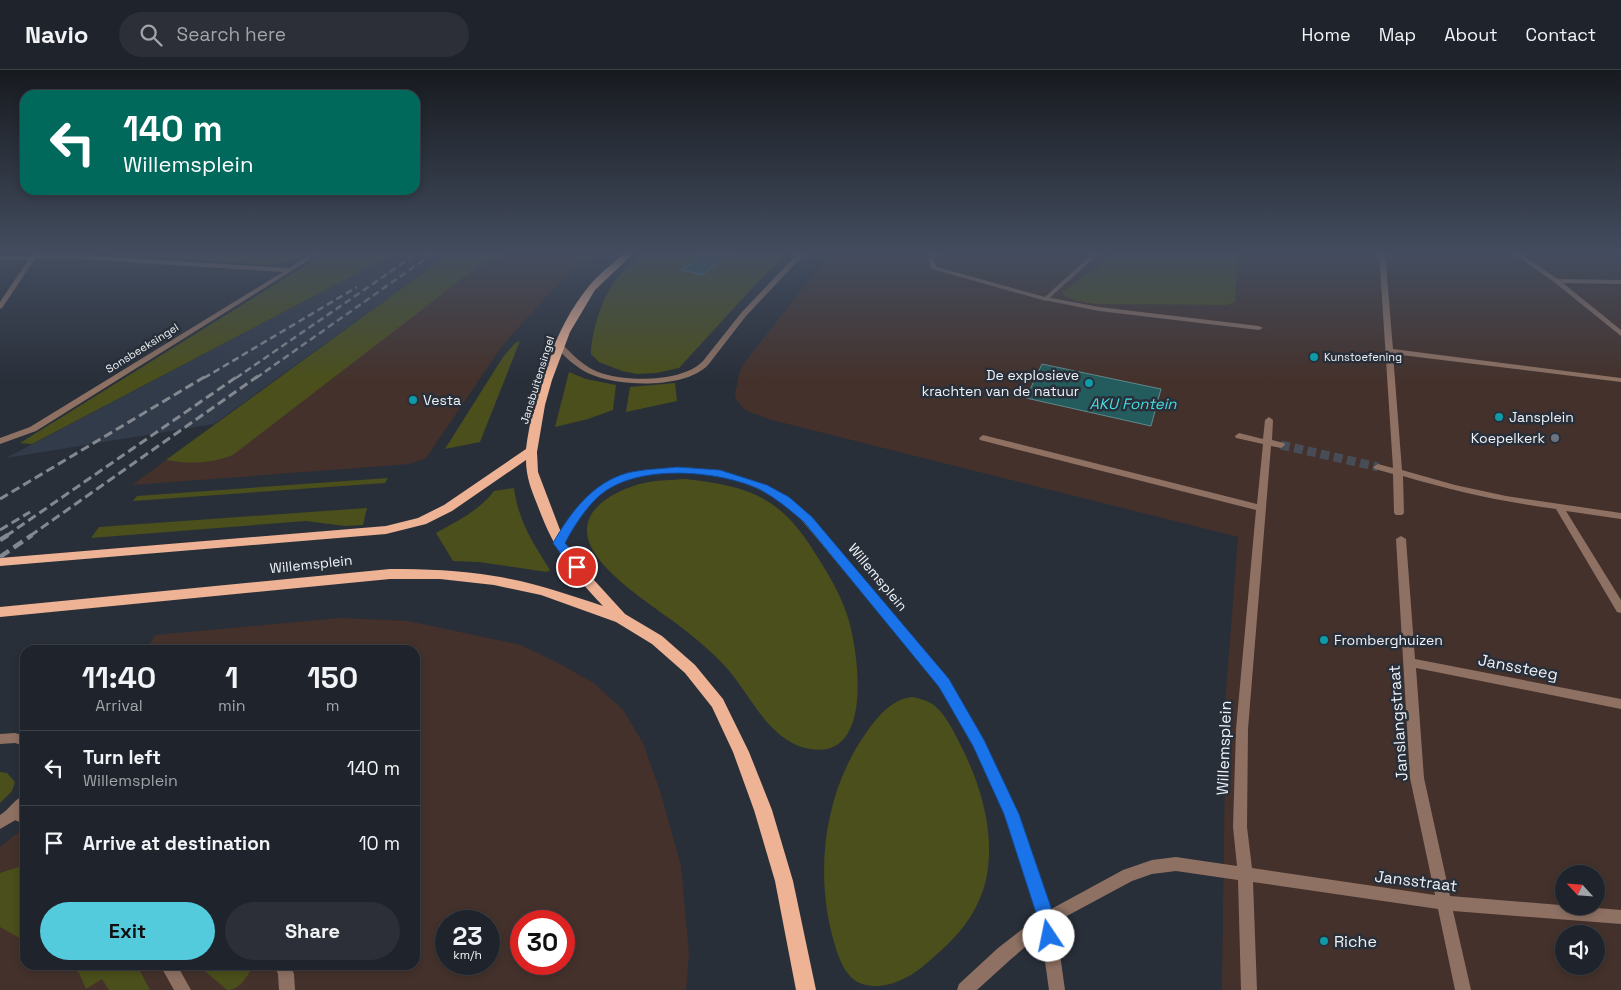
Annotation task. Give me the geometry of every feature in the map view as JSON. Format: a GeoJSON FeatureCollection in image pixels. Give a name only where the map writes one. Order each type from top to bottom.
{"type":"FeatureCollection","features":[{"type":"Feature","properties":{"kind":"main road","name":"Jansbuitensingel"},"geometry":{"type":"LineString","coordinates":[[532,474],[535,422],[558,345],[587,295]]}},
{"type":"Feature","properties":{"kind":"main road","name":"Willemsplein"},"geometry":{"type":"LineString","coordinates":[[0,562],[380,531],[422,521],[448,508],[532,451]]}},
{"type":"Feature","properties":{"kind":"main road","name":"Willemsplein"},"geometry":{"type":"LineString","coordinates":[[532,474],[559,543],[586,579],[621,618]]}},
{"type":"Feature","properties":{"kind":"main road","name":"Willemsplein"},"geometry":{"type":"LineString","coordinates":[[0,612],[390,574],[440,574],[494,580],[527,587],[621,618],[657,640],[690,669],[718,704],[741,752],[763,810],[784,881],[806,990]]}},
{"type":"Feature","properties":{"kind":"street"},"geometry":{"type":"LineString","coordinates":[[0,307],[8,295]]}},
{"type":"Feature","properties":{"kind":"street","name":"Sonsbeeksingel"},"geometry":{"type":"LineString","coordinates":[[0,441],[33,429],[250,295]]}},
{"type":"Feature","properties":{"kind":"street"},"geometry":{"type":"LineString","coordinates":[[558,345],[585,368],[602,376],[649,380],[672,378],[699,369],[763,295]]}},
{"type":"Feature","properties":{"kind":"street"},"geometry":{"type":"LineString","coordinates":[[1035,295],[1099,309],[1259,328]]}},
{"type":"Feature","properties":{"kind":"street"},"geometry":{"type":"LineString","coordinates":[[1046,298],[1049,295]]}},
{"type":"Feature","properties":{"kind":"street"},"geometry":{"type":"LineString","coordinates":[[1385,295],[1400,513]]}},
{"type":"Feature","properties":{"kind":"street"},"geometry":{"type":"LineString","coordinates":[[1573,295],[1621,334]]}},
{"type":"Feature","properties":{"kind":"street"},"geometry":{"type":"LineString","coordinates":[[1388,349],[1621,380]]}},
{"type":"Feature","properties":{"kind":"street","name":"Willemsplein"},"geometry":{"type":"LineString","coordinates":[[1249,990],[1245,875],[1240,827],[1242,729],[1269,420]]}},
{"type":"Feature","properties":{"kind":"street"},"geometry":{"type":"LineString","coordinates":[[1239,436],[1281,445]]}},
{"type":"Feature","properties":{"kind":"street"},"geometry":{"type":"LineString","coordinates":[[983,438],[1261,508]]}},
{"type":"Feature","properties":{"kind":"street"},"geometry":{"type":"LineString","coordinates":[[1378,467],[1453,488],[1497,497],[1621,516]]}},
{"type":"Feature","properties":{"kind":"street","name":"Willemsplein"},"geometry":{"type":"LineString","coordinates":[[559,543],[570,523],[595,494],[612,483],[648,472],[677,470],[720,473],[763,487],[785,500],[808,520],[944,683],[979,744],[1011,814],[1047,919],[1057,990]]}},
{"type":"Feature","properties":{"kind":"street"},"geometry":{"type":"LineString","coordinates":[[1559,507],[1621,609]]}},
{"type":"Feature","properties":{"kind":"street","name":"Janslangstraat"},"geometry":{"type":"LineString","coordinates":[[1401,539],[1417,778],[1462,990]]}},
{"type":"Feature","properties":{"kind":"street","name":"Janssteeg"},"geometry":{"type":"LineString","coordinates":[[1410,662],[1621,704]]}},
{"type":"Feature","properties":{"kind":"street"},"geometry":{"type":"LineString","coordinates":[[0,739],[20,740]]}},
{"type":"Feature","properties":{"kind":"street"},"geometry":{"type":"LineString","coordinates":[[0,823],[19,816]]}},
{"type":"Feature","properties":{"kind":"street","name":"Jansstraat"},"geometry":{"type":"LineString","coordinates":[[1047,919],[1128,875],[1152,867],[1176,864],[1443,903],[1621,917]]}},
{"type":"Feature","properties":{"kind":"street"},"geometry":{"type":"LineString","coordinates":[[965,990],[1004,954],[1047,919]]}},
{"type":"Feature","properties":{"kind":"street"},"geometry":{"type":"LineString","coordinates":[[171,970],[182,990]]}},
{"type":"Feature","properties":{"kind":"street"},"geometry":{"type":"LineString","coordinates":[[284,970],[286,990]]}},
{"type":"Feature","properties":{"kind":"shaded area"},"geometry":{"type":"Polygon","coordinates":[[[316,295],[393,295],[214,424],[6,458],[316,295]]]}},
{"type":"Feature","properties":{"kind":"shaded area"},"geometry":{"type":"Polygon","coordinates":[[[411,295],[547,295],[502,346],[426,458],[410,464],[132,485],[216,424],[411,295]]]}},
{"type":"Feature","properties":{"kind":"shaded area"},"geometry":{"type":"Polygon","coordinates":[[[797,295],[1621,295],[1621,990],[1222,990],[1226,691],[1238,537],[768,419],[745,410],[736,399],[735,394],[743,365],[797,295]]]}},
{"type":"Feature","properties":{"kind":"shaded area"},"geometry":{"type":"Polygon","coordinates":[[[340,618],[408,621],[521,645],[595,684],[623,710],[643,743],[661,794],[681,866],[689,954],[686,990],[0,990],[0,847],[20,831],[20,970],[420,970],[420,645],[149,645],[155,635],[340,618]]]}},
{"type":"Feature","properties":{"kind":"green space"},"geometry":{"type":"Polygon","coordinates":[[[258,295],[316,295],[32,444],[20,443],[258,295]]]}},
{"type":"Feature","properties":{"kind":"green space"},"geometry":{"type":"Polygon","coordinates":[[[393,295],[441,295],[233,455],[200,462],[166,460],[393,295]]]}},
{"type":"Feature","properties":{"kind":"green space"},"geometry":{"type":"Polygon","coordinates":[[[606,295],[746,295],[679,368],[656,373],[637,374],[622,371],[599,362],[591,354],[593,336],[606,295]]]}},
{"type":"Feature","properties":{"kind":"green space"},"geometry":{"type":"Polygon","coordinates":[[[1063,295],[1235,295],[1235,302],[1226,305],[1097,304],[1076,301],[1063,295]]]}},
{"type":"Feature","properties":{"kind":"green space"},"geometry":{"type":"Polygon","coordinates":[[[520,341],[480,442],[445,449],[503,357],[515,343],[520,341]]]}},
{"type":"Feature","properties":{"kind":"green space"},"geometry":{"type":"Polygon","coordinates":[[[569,372],[586,379],[616,385],[613,410],[588,419],[555,427],[569,372]]]}},
{"type":"Feature","properties":{"kind":"green space"},"geometry":{"type":"Polygon","coordinates":[[[675,383],[677,401],[626,412],[630,387],[675,383]]]}},
{"type":"Feature","properties":{"kind":"green space"},"geometry":{"type":"Polygon","coordinates":[[[388,478],[385,483],[133,501],[137,496],[388,478]]]}},
{"type":"Feature","properties":{"kind":"green space"},"geometry":{"type":"Polygon","coordinates":[[[685,479],[731,486],[749,492],[780,510],[806,540],[837,590],[847,613],[853,637],[858,681],[857,704],[852,725],[842,740],[827,749],[805,748],[779,734],[759,712],[719,659],[679,625],[613,575],[590,545],[587,531],[588,521],[592,513],[607,499],[635,485],[685,479]]]}},
{"type":"Feature","properties":{"kind":"green space"},"geometry":{"type":"Polygon","coordinates":[[[514,488],[523,521],[532,541],[550,570],[547,572],[479,562],[453,561],[436,533],[475,510],[494,491],[514,488]]]}},
{"type":"Feature","properties":{"kind":"green space"},"geometry":{"type":"Polygon","coordinates":[[[367,508],[363,525],[345,526],[306,521],[91,538],[99,527],[367,508]]]}},
{"type":"Feature","properties":{"kind":"green space"},"geometry":{"type":"Polygon","coordinates":[[[905,698],[922,699],[934,705],[940,711],[952,728],[967,758],[985,811],[989,847],[988,866],[985,884],[976,908],[955,937],[908,977],[891,984],[866,985],[859,983],[848,974],[841,962],[834,942],[828,916],[825,889],[824,861],[827,834],[832,807],[840,781],[866,733],[880,715],[892,705],[905,698]]]}},
{"type":"Feature","properties":{"kind":"green space"},"geometry":{"type":"Polygon","coordinates":[[[0,772],[7,773],[15,782],[12,791],[0,803],[0,772]]]}},
{"type":"Feature","properties":{"kind":"green space"},"geometry":{"type":"Polygon","coordinates":[[[20,867],[20,938],[0,927],[0,873],[20,867]]]}},
{"type":"Feature","properties":{"kind":"green space"},"geometry":{"type":"Polygon","coordinates":[[[75,970],[140,970],[150,990],[109,990],[102,979],[86,989],[79,973],[75,970]]]}},
{"type":"Feature","properties":{"kind":"green space"},"geometry":{"type":"Polygon","coordinates":[[[204,970],[250,970],[240,985],[227,990],[204,970]]]}},
{"type":"Feature","properties":{"kind":"water","name":"AKU Fontein"},"geometry":{"type":"Polygon","coordinates":[[[1042,364],[1161,389],[1151,426],[1026,398],[1042,364]]]}},
{"type":"Feature","properties":{"kind":"tunnel"},"geometry":{"type":"LineString","coordinates":[[1281,445],[1378,467]]}},
{"type":"Feature","properties":{"kind":"railway"},"geometry":{"type":"LineString","coordinates":[[204,378],[344,295]]}},
{"type":"Feature","properties":{"kind":"railway"},"geometry":{"type":"LineString","coordinates":[[236,378],[357,295]]}},
{"type":"Feature","properties":{"kind":"railway"},"geometry":{"type":"LineString","coordinates":[[256,378],[374,295]]}},
{"type":"Feature","properties":{"kind":"railway"},"geometry":{"type":"LineString","coordinates":[[0,499],[206,376]]}},
{"type":"Feature","properties":{"kind":"railway"},"geometry":{"type":"LineString","coordinates":[[6,536],[238,376]]}},
{"type":"Feature","properties":{"kind":"railway"},"geometry":{"type":"LineString","coordinates":[[30,536],[258,376]]}},
{"type":"Feature","properties":{"kind":"railway"},"geometry":{"type":"LineString","coordinates":[[0,530],[30,512]]}},
{"type":"Feature","properties":{"kind":"railway"},"geometry":{"type":"LineString","coordinates":[[0,540],[8,535]]}},
{"type":"Feature","properties":{"kind":"railway"},"geometry":{"type":"LineString","coordinates":[[0,557],[32,535]]}},
{"type":"Feature","properties":{"kind":"place","name":"Kunstoefening"},"geometry":{"type":"Point","coordinates":[1314,357]}},
{"type":"Feature","properties":{"kind":"place","name":"De explosieve krachten van de natuur"},"geometry":{"type":"Point","coordinates":[1089,383]}},
{"type":"Feature","properties":{"kind":"place","name":"Vesta"},"geometry":{"type":"Point","coordinates":[413,400]}},
{"type":"Feature","properties":{"kind":"place","name":"Jansplein"},"geometry":{"type":"Point","coordinates":[1499,417]}},
{"type":"Feature","properties":{"kind":"place","name":"Koepelkerk"},"geometry":{"type":"Point","coordinates":[1555,438]}},
{"type":"Feature","properties":{"kind":"place","name":"Fromberghuizen"},"geometry":{"type":"Point","coordinates":[1324,640]}},
{"type":"Feature","properties":{"kind":"place","name":"Riche"},"geometry":{"type":"Point","coordinates":[1324,941]}},
{"type":"Feature","properties":{"kind":"route"},"geometry":{"type":"LineString","coordinates":[[577,567],[559,543],[570,523],[595,494],[612,483],[630,476],[648,472],[677,470],[720,473],[763,487],[785,500],[808,520],[944,683],[979,744],[1011,814],[1047,919],[1049,936]]}}]}
